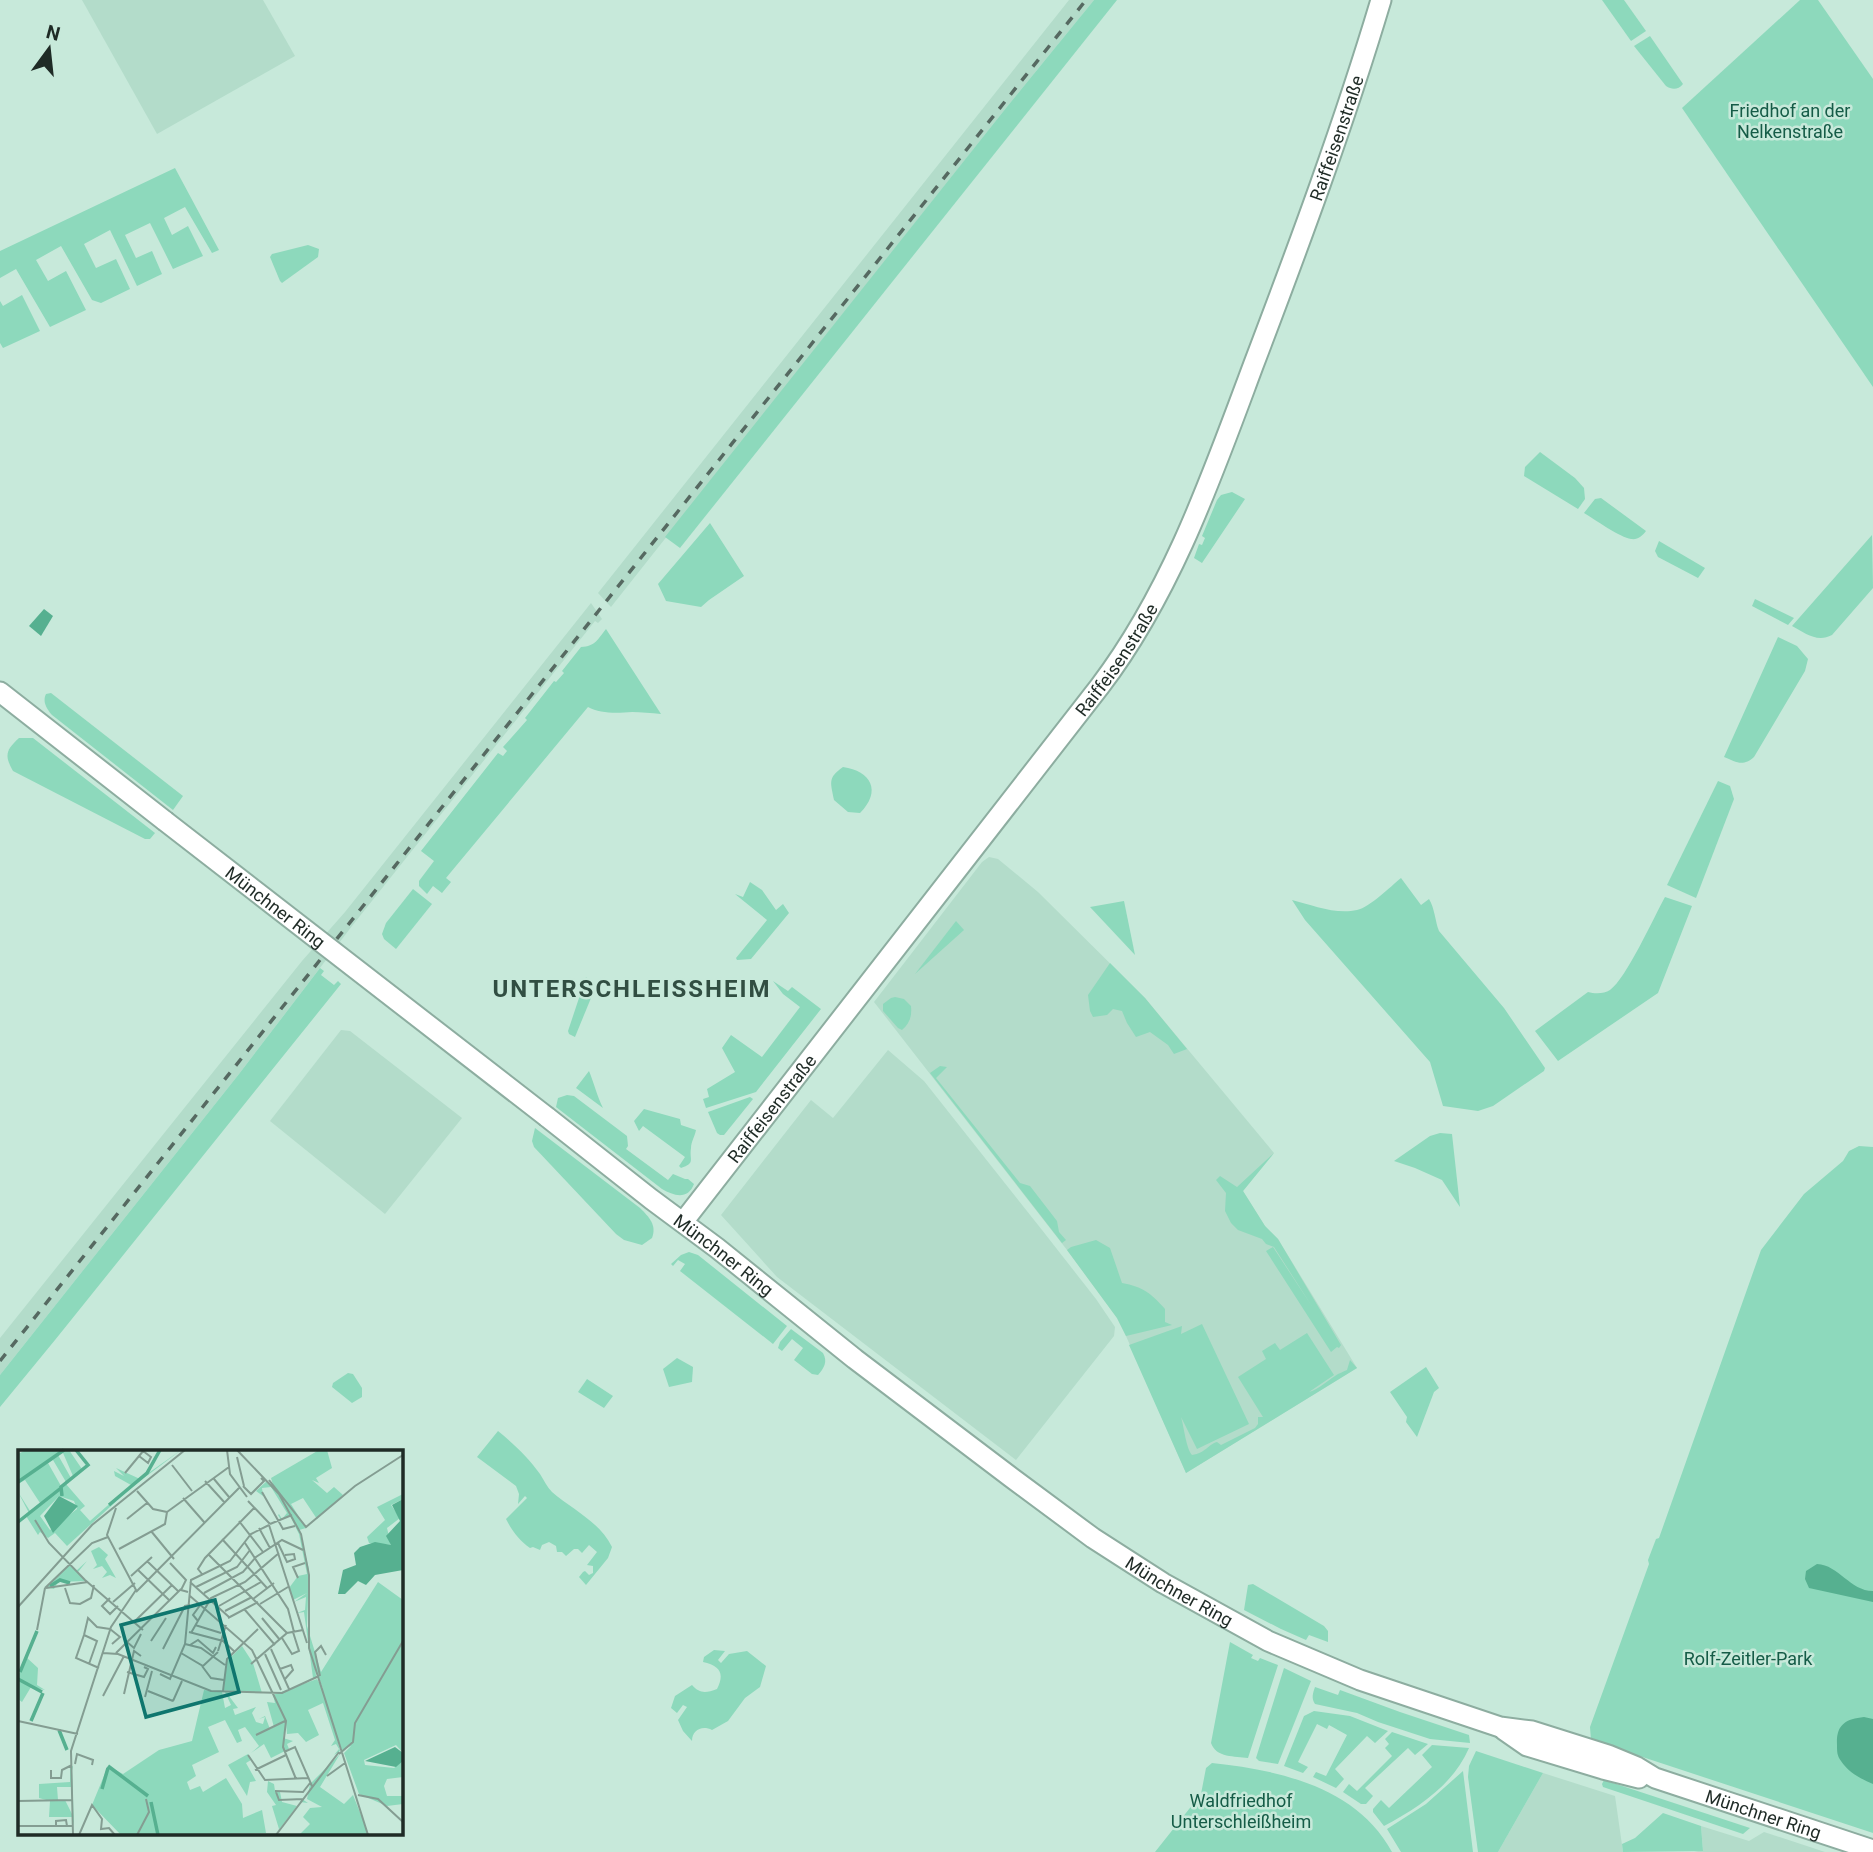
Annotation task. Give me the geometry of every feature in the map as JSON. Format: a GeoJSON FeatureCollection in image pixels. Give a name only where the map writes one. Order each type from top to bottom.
{"type":"FeatureCollection","features":[{"type":"Feature","properties":{"kind":"main road","name":"Raiffeisenstraße"},"geometry":{"type":"LineString","coordinates":[[683,1222],[1100,686],[1147,614],[1189,526],[1242,395],[1318,194],[1381,0]]}},
{"type":"Feature","properties":{"kind":"main road","name":"Münchner Ring"},"geometry":{"type":"LineString","coordinates":[[0,692],[778,1296],[855,1359],[1093,1538],[1163,1583],[1235,1624],[1360,1680],[1500,1727],[1532,1731],[1608,1755],[1655,1778],[1873,1850]]}},
{"type":"Feature","properties":{"kind":"shaded area"},"geometry":{"type":"Polygon","coordinates":[[[82,0],[263,0],[295,56],[157,134],[82,0]]]}},
{"type":"Feature","properties":{"kind":"shaded area"},"geometry":{"type":"Polygon","coordinates":[[[1069,0],[1094,0],[611,607],[598,593],[1069,0]]]}},
{"type":"Feature","properties":{"kind":"shaded area"},"geometry":{"type":"Polygon","coordinates":[[[591,603],[602,619],[598,623],[595,621],[352,926],[239,1074],[0,1375],[0,1338],[591,603]]]}},
{"type":"Feature","properties":{"kind":"shaded area"},"geometry":{"type":"Polygon","coordinates":[[[44,609],[53,616],[41,636],[29,626],[44,609]]]}},
{"type":"Feature","properties":{"kind":"shaded area"},"geometry":{"type":"Polygon","coordinates":[[[989,857],[998,859],[1038,892],[1145,998],[1274,1153],[1243,1191],[1265,1226],[1278,1239],[1357,1368],[1186,1473],[1117,1318],[874,1002],[982,862],[989,857]]]}},
{"type":"Feature","properties":{"kind":"shaded area"},"geometry":{"type":"Polygon","coordinates":[[[341,1030],[350,1031],[462,1118],[385,1214],[270,1121],[341,1030]]]}},
{"type":"Feature","properties":{"kind":"shaded area"},"geometry":{"type":"Polygon","coordinates":[[[888,1050],[924,1081],[1096,1299],[1115,1327],[1114,1336],[1016,1460],[777,1277],[721,1215],[811,1100],[833,1118],[888,1050]]]}},
{"type":"Feature","properties":{"kind":"shaded area"},"geometry":{"type":"Polygon","coordinates":[[[1817,1564],[1825,1565],[1858,1587],[1873,1591],[1873,1602],[1809,1588],[1805,1579],[1806,1571],[1817,1564]]]}},
{"type":"Feature","properties":{"kind":"shaded area"},"geometry":{"type":"Polygon","coordinates":[[[1864,1717],[1873,1719],[1873,1784],[1847,1769],[1837,1751],[1838,1732],[1843,1724],[1864,1717]]]}},
{"type":"Feature","properties":{"kind":"shaded area"},"geometry":{"type":"Polygon","coordinates":[[[1543,1773],[1615,1796],[1623,1852],[1498,1852],[1543,1773]]]}},
{"type":"Feature","properties":{"kind":"shaded area"},"geometry":{"type":"Polygon","coordinates":[[[1701,1826],[1749,1841],[1764,1832],[1825,1852],[1694,1852],[1703,1850],[1701,1826]]]}},
{"type":"Feature","properties":{"kind":"green space"},"geometry":{"type":"Polygon","coordinates":[[[1094,0],[1117,0],[680,548],[665,537],[1006,108],[1094,0]]]}},
{"type":"Feature","properties":{"kind":"green space"},"geometry":{"type":"Polygon","coordinates":[[[1602,0],[1624,0],[1646,31],[1631,41],[1602,0]]]}},
{"type":"Feature","properties":{"kind":"green space","name":"Friedhof an der Nelkenstraße"},"geometry":{"type":"Polygon","coordinates":[[[1800,0],[1818,0],[1873,79],[1873,387],[1682,108],[1800,0]]]}},
{"type":"Feature","properties":{"kind":"green space"},"geometry":{"type":"Polygon","coordinates":[[[1650,36],[1683,84],[1679,87],[1673,89],[1666,86],[1634,46],[1650,36]]]}},
{"type":"Feature","properties":{"kind":"green space"},"geometry":{"type":"Polygon","coordinates":[[[175,168],[219,250],[212,253],[185,207],[164,218],[172,235],[188,226],[203,256],[173,269],[150,223],[125,235],[136,258],[152,251],[162,274],[137,286],[110,230],[84,244],[96,268],[116,259],[130,289],[101,303],[92,300],[61,246],[36,260],[48,281],[66,271],[86,310],[50,327],[16,269],[0,278],[0,251],[175,168]]]}},
{"type":"Feature","properties":{"kind":"green space"},"geometry":{"type":"Polygon","coordinates":[[[308,245],[319,249],[318,257],[282,283],[270,257],[272,254],[308,245]]]}},
{"type":"Feature","properties":{"kind":"green space"},"geometry":{"type":"Polygon","coordinates":[[[22,295],[40,331],[3,348],[0,343],[0,301],[3,306],[22,295]]]}},
{"type":"Feature","properties":{"kind":"green space"},"geometry":{"type":"Polygon","coordinates":[[[1540,452],[1584,488],[1585,499],[1578,509],[1524,476],[1525,467],[1540,452]]]}},
{"type":"Feature","properties":{"kind":"green space"},"geometry":{"type":"Polygon","coordinates":[[[1232,492],[1245,499],[1202,563],[1194,558],[1199,544],[1202,545],[1205,538],[1202,536],[1217,500],[1221,495],[1232,492]]]}},
{"type":"Feature","properties":{"kind":"green space"},"geometry":{"type":"Polygon","coordinates":[[[1601,498],[1646,531],[1638,538],[1627,538],[1584,513],[1595,499],[1601,498]]]}},
{"type":"Feature","properties":{"kind":"green space"},"geometry":{"type":"Polygon","coordinates":[[[710,523],[744,576],[701,607],[666,601],[658,584],[710,523]]]}},
{"type":"Feature","properties":{"kind":"green space"},"geometry":{"type":"Polygon","coordinates":[[[1872,535],[1873,588],[1832,635],[1816,638],[1792,626],[1872,535]]]}},
{"type":"Feature","properties":{"kind":"green space"},"geometry":{"type":"Polygon","coordinates":[[[1659,541],[1705,568],[1698,578],[1658,557],[1655,551],[1659,541]]]}},
{"type":"Feature","properties":{"kind":"green space"},"geometry":{"type":"Polygon","coordinates":[[[1755,599],[1794,618],[1788,625],[1752,606],[1755,599]]]}},
{"type":"Feature","properties":{"kind":"green space"},"geometry":{"type":"Polygon","coordinates":[[[606,629],[661,714],[598,711],[588,707],[446,878],[451,882],[442,893],[433,886],[427,894],[419,886],[419,881],[434,861],[421,851],[498,753],[503,756],[507,751],[503,747],[527,720],[525,718],[554,681],[564,673],[562,671],[581,647],[593,644],[606,629]]]}},
{"type":"Feature","properties":{"kind":"green space"},"geometry":{"type":"Polygon","coordinates":[[[1778,637],[1797,646],[1808,659],[1805,671],[1754,757],[1743,763],[1736,762],[1724,757],[1778,637]]]}},
{"type":"Feature","properties":{"kind":"green space"},"geometry":{"type":"Polygon","coordinates":[[[51,693],[183,796],[173,810],[52,715],[45,700],[46,694],[51,693]]]}},
{"type":"Feature","properties":{"kind":"green space"},"geometry":{"type":"Polygon","coordinates":[[[19,738],[33,738],[155,833],[150,839],[145,839],[13,771],[8,761],[8,753],[19,738]]]}},
{"type":"Feature","properties":{"kind":"green space"},"geometry":{"type":"Polygon","coordinates":[[[843,767],[861,773],[870,783],[871,797],[860,813],[848,812],[834,800],[831,781],[834,774],[843,767]]]}},
{"type":"Feature","properties":{"kind":"green space"},"geometry":{"type":"Polygon","coordinates":[[[1718,781],[1730,786],[1734,799],[1696,898],[1667,885],[1718,781]]]}},
{"type":"Feature","properties":{"kind":"green space"},"geometry":{"type":"Polygon","coordinates":[[[1401,878],[1421,905],[1429,899],[1439,931],[1504,1008],[1545,1068],[1493,1106],[1478,1111],[1443,1106],[1430,1062],[1305,920],[1292,900],[1332,910],[1357,910],[1374,901],[1401,878]]]}},
{"type":"Feature","properties":{"kind":"green space"},"geometry":{"type":"Polygon","coordinates":[[[750,882],[762,890],[776,910],[783,904],[789,913],[751,959],[737,960],[767,920],[735,894],[743,897],[750,882]]]}},
{"type":"Feature","properties":{"kind":"green space"},"geometry":{"type":"Polygon","coordinates":[[[413,889],[432,904],[396,949],[382,934],[386,923],[413,889]]]}},
{"type":"Feature","properties":{"kind":"green space"},"geometry":{"type":"Polygon","coordinates":[[[1665,897],[1692,906],[1658,993],[1558,1061],[1535,1031],[1588,992],[1605,992],[1617,984],[1665,897]]]}},
{"type":"Feature","properties":{"kind":"green space"},"geometry":{"type":"Polygon","coordinates":[[[1124,901],[1135,955],[1090,907],[1124,901]]]}},
{"type":"Feature","properties":{"kind":"green space"},"geometry":{"type":"Polygon","coordinates":[[[956,921],[964,930],[915,974],[956,921]]]}},
{"type":"Feature","properties":{"kind":"green space"},"geometry":{"type":"Polygon","coordinates":[[[1110,963],[1145,998],[1187,1049],[1174,1054],[1168,1045],[1150,1032],[1136,1037],[1122,1011],[1113,1009],[1107,1015],[1093,1017],[1088,995],[1110,963]]]}},
{"type":"Feature","properties":{"kind":"green space"},"geometry":{"type":"Polygon","coordinates":[[[320,968],[324,971],[321,975],[334,985],[338,981],[341,984],[0,1407],[0,1375],[320,968]]]}},
{"type":"Feature","properties":{"kind":"green space"},"geometry":{"type":"Polygon","coordinates":[[[586,977],[592,984],[591,998],[575,1037],[568,1031],[586,977]]]}},
{"type":"Feature","properties":{"kind":"green space"},"geometry":{"type":"Polygon","coordinates":[[[773,981],[788,991],[792,987],[821,1009],[756,1092],[706,1108],[703,1099],[709,1097],[707,1089],[735,1072],[722,1048],[731,1035],[762,1057],[800,1007],[783,994],[773,981]]]}},
{"type":"Feature","properties":{"kind":"green space"},"geometry":{"type":"Polygon","coordinates":[[[895,997],[904,999],[911,1006],[910,1019],[902,1030],[883,1011],[883,1004],[895,997]]]}},
{"type":"Feature","properties":{"kind":"green space"},"geometry":{"type":"Polygon","coordinates":[[[940,1066],[947,1067],[936,1078],[1020,1183],[1030,1186],[1057,1221],[1059,1232],[1066,1240],[1062,1243],[930,1073],[940,1066]]]}},
{"type":"Feature","properties":{"kind":"green space"},"geometry":{"type":"Polygon","coordinates":[[[589,1071],[599,1099],[603,1108],[576,1088],[589,1071]]]}},
{"type":"Feature","properties":{"kind":"green space"},"geometry":{"type":"Polygon","coordinates":[[[574,1096],[627,1136],[626,1149],[668,1180],[673,1174],[688,1179],[694,1184],[688,1193],[680,1195],[662,1189],[556,1107],[558,1098],[574,1096]]]}},
{"type":"Feature","properties":{"kind":"green space"},"geometry":{"type":"Polygon","coordinates":[[[750,1097],[753,1099],[724,1135],[717,1133],[708,1112],[750,1097]]]}},
{"type":"Feature","properties":{"kind":"green space"},"geometry":{"type":"Polygon","coordinates":[[[644,1109],[680,1119],[681,1125],[696,1130],[689,1164],[681,1168],[679,1166],[685,1157],[643,1126],[639,1131],[634,1121],[644,1109]]]}},
{"type":"Feature","properties":{"kind":"green space"},"geometry":{"type":"Polygon","coordinates":[[[535,1128],[640,1208],[653,1225],[652,1238],[642,1245],[624,1240],[616,1234],[534,1147],[532,1141],[535,1128]]]}},
{"type":"Feature","properties":{"kind":"green space"},"geometry":{"type":"Polygon","coordinates":[[[1452,1134],[1460,1207],[1442,1180],[1394,1161],[1430,1136],[1452,1134]]]}},
{"type":"Feature","properties":{"kind":"green space","name":"Rolf-Zeitler-Park"},"geometry":{"type":"Polygon","coordinates":[[[1859,1146],[1873,1147],[1873,1833],[1591,1740],[1590,1727],[1761,1250],[1804,1194],[1843,1161],[1849,1151],[1859,1146]]]}},
{"type":"Feature","properties":{"kind":"green space"},"geometry":{"type":"Polygon","coordinates":[[[1274,1153],[1243,1191],[1265,1226],[1278,1239],[1341,1345],[1331,1352],[1266,1251],[1273,1247],[1313,1308],[1274,1247],[1262,1239],[1238,1230],[1231,1223],[1225,1211],[1226,1193],[1216,1180],[1220,1176],[1237,1187],[1274,1153]]]}},
{"type":"Feature","properties":{"kind":"green space"},"geometry":{"type":"Polygon","coordinates":[[[1096,1240],[1110,1248],[1122,1283],[1136,1286],[1151,1295],[1165,1309],[1165,1322],[1172,1325],[1126,1336],[1117,1318],[1067,1250],[1096,1240]]]}},
{"type":"Feature","properties":{"kind":"green space"},"geometry":{"type":"Polygon","coordinates":[[[689,1252],[698,1255],[787,1326],[773,1344],[680,1271],[685,1264],[678,1260],[673,1266],[671,1264],[689,1252]]]}},
{"type":"Feature","properties":{"kind":"green space"},"geometry":{"type":"Polygon","coordinates":[[[1202,1324],[1249,1424],[1197,1449],[1181,1417],[1192,1455],[1217,1442],[1221,1445],[1258,1424],[1258,1417],[1263,1417],[1238,1377],[1266,1359],[1262,1351],[1275,1343],[1280,1350],[1307,1333],[1334,1375],[1309,1392],[1347,1370],[1350,1360],[1357,1368],[1186,1473],[1129,1345],[1182,1326],[1181,1334],[1202,1324]]]}},
{"type":"Feature","properties":{"kind":"green space"},"geometry":{"type":"Polygon","coordinates":[[[791,1329],[823,1353],[825,1365],[818,1375],[812,1374],[794,1360],[803,1348],[792,1339],[782,1351],[778,1348],[791,1329]]]}},
{"type":"Feature","properties":{"kind":"green space"},"geometry":{"type":"Polygon","coordinates":[[[677,1358],[693,1367],[692,1382],[669,1387],[663,1369],[677,1358]]]}},
{"type":"Feature","properties":{"kind":"green space"},"geometry":{"type":"Polygon","coordinates":[[[1426,1367],[1439,1388],[1434,1392],[1417,1437],[1390,1392],[1426,1367]]]}},
{"type":"Feature","properties":{"kind":"green space"},"geometry":{"type":"Polygon","coordinates":[[[348,1373],[353,1374],[362,1388],[362,1397],[352,1403],[332,1387],[333,1383],[348,1373]]]}},
{"type":"Feature","properties":{"kind":"green space"},"geometry":{"type":"Polygon","coordinates":[[[587,1379],[613,1396],[604,1408],[578,1392],[587,1379]]]}},
{"type":"Feature","properties":{"kind":"green space"},"geometry":{"type":"Polygon","coordinates":[[[498,1431],[531,1462],[552,1492],[593,1523],[607,1538],[612,1547],[608,1558],[586,1585],[579,1577],[585,1571],[589,1575],[593,1573],[593,1566],[587,1565],[597,1552],[589,1545],[582,1553],[574,1549],[566,1556],[557,1552],[556,1546],[549,1542],[542,1545],[540,1550],[530,1548],[508,1523],[506,1519],[527,1498],[525,1496],[518,1504],[516,1486],[477,1457],[498,1431]]]}},
{"type":"Feature","properties":{"kind":"green space"},"geometry":{"type":"Polygon","coordinates":[[[1253,1584],[1324,1626],[1328,1631],[1328,1642],[1309,1635],[1306,1640],[1244,1610],[1248,1585],[1253,1584]]]}},
{"type":"Feature","properties":{"kind":"green space"},"geometry":{"type":"Polygon","coordinates":[[[1230,1642],[1253,1655],[1251,1658],[1258,1661],[1260,1658],[1278,1665],[1248,1758],[1221,1754],[1211,1743],[1230,1642]]]}},
{"type":"Feature","properties":{"kind":"green space"},"geometry":{"type":"Polygon","coordinates":[[[714,1650],[725,1651],[718,1660],[721,1663],[729,1654],[747,1651],[766,1666],[760,1687],[745,1698],[728,1721],[712,1730],[698,1730],[692,1741],[678,1720],[687,1707],[683,1705],[677,1713],[671,1708],[675,1696],[692,1685],[703,1692],[717,1689],[721,1674],[717,1668],[703,1662],[704,1657],[714,1650]]]}},
{"type":"Feature","properties":{"kind":"green space"},"geometry":{"type":"Polygon","coordinates":[[[1284,1668],[1311,1681],[1278,1764],[1259,1761],[1256,1758],[1284,1668]]]}},
{"type":"Feature","properties":{"kind":"green space"},"geometry":{"type":"Polygon","coordinates":[[[1315,1687],[1338,1695],[1340,1690],[1469,1735],[1470,1743],[1430,1739],[1357,1713],[1315,1704],[1315,1687]]]}},
{"type":"Feature","properties":{"kind":"green space"},"geometry":{"type":"Polygon","coordinates":[[[1314,1711],[1350,1716],[1388,1731],[1375,1743],[1367,1736],[1335,1769],[1344,1779],[1336,1788],[1313,1777],[1316,1772],[1326,1776],[1347,1735],[1329,1725],[1327,1729],[1317,1724],[1298,1762],[1308,1767],[1303,1773],[1284,1766],[1304,1716],[1314,1711]]]}},
{"type":"Feature","properties":{"kind":"green space"},"geometry":{"type":"Polygon","coordinates":[[[1392,1732],[1428,1744],[1415,1755],[1408,1748],[1365,1788],[1373,1796],[1366,1804],[1361,1804],[1343,1792],[1349,1784],[1357,1791],[1392,1756],[1385,1748],[1389,1744],[1385,1739],[1392,1732]]]}},
{"type":"Feature","properties":{"kind":"green space"},"geometry":{"type":"Polygon","coordinates":[[[1432,1745],[1469,1748],[1444,1784],[1384,1826],[1373,1809],[1381,1800],[1389,1808],[1432,1767],[1422,1755],[1432,1745]]]}},
{"type":"Feature","properties":{"kind":"green space"},"geometry":{"type":"Polygon","coordinates":[[[1476,1751],[1543,1773],[1498,1852],[1478,1852],[1468,1777],[1469,1766],[1476,1751]]]}},
{"type":"Feature","properties":{"kind":"green space","name":"Waldfriedhof Unterschleißheim"},"geometry":{"type":"Polygon","coordinates":[[[1212,1763],[1289,1777],[1337,1797],[1359,1812],[1377,1830],[1392,1852],[1155,1852],[1201,1794],[1206,1768],[1212,1763]]]}},
{"type":"Feature","properties":{"kind":"green space"},"geometry":{"type":"Polygon","coordinates":[[[1463,1771],[1473,1852],[1401,1852],[1387,1829],[1426,1804],[1463,1771]]]}},
{"type":"Feature","properties":{"kind":"green space"},"geometry":{"type":"Polygon","coordinates":[[[1604,1780],[1750,1828],[1743,1834],[1603,1787],[1604,1780]]]}},
{"type":"Feature","properties":{"kind":"green space"},"geometry":{"type":"Polygon","coordinates":[[[1663,1813],[1701,1826],[1703,1851],[1623,1852],[1622,1844],[1635,1838],[1663,1813]]]}},
{"type":"Feature","properties":{"kind":"railway"},"geometry":{"type":"LineString","coordinates":[[0,1361],[1086,0]]}},
{"type":"Feature","properties":{"kind":"district","name":"UNTERSCHLEISSHEIM"},"geometry":{"type":"Point","coordinates":[632,989]}}]}
